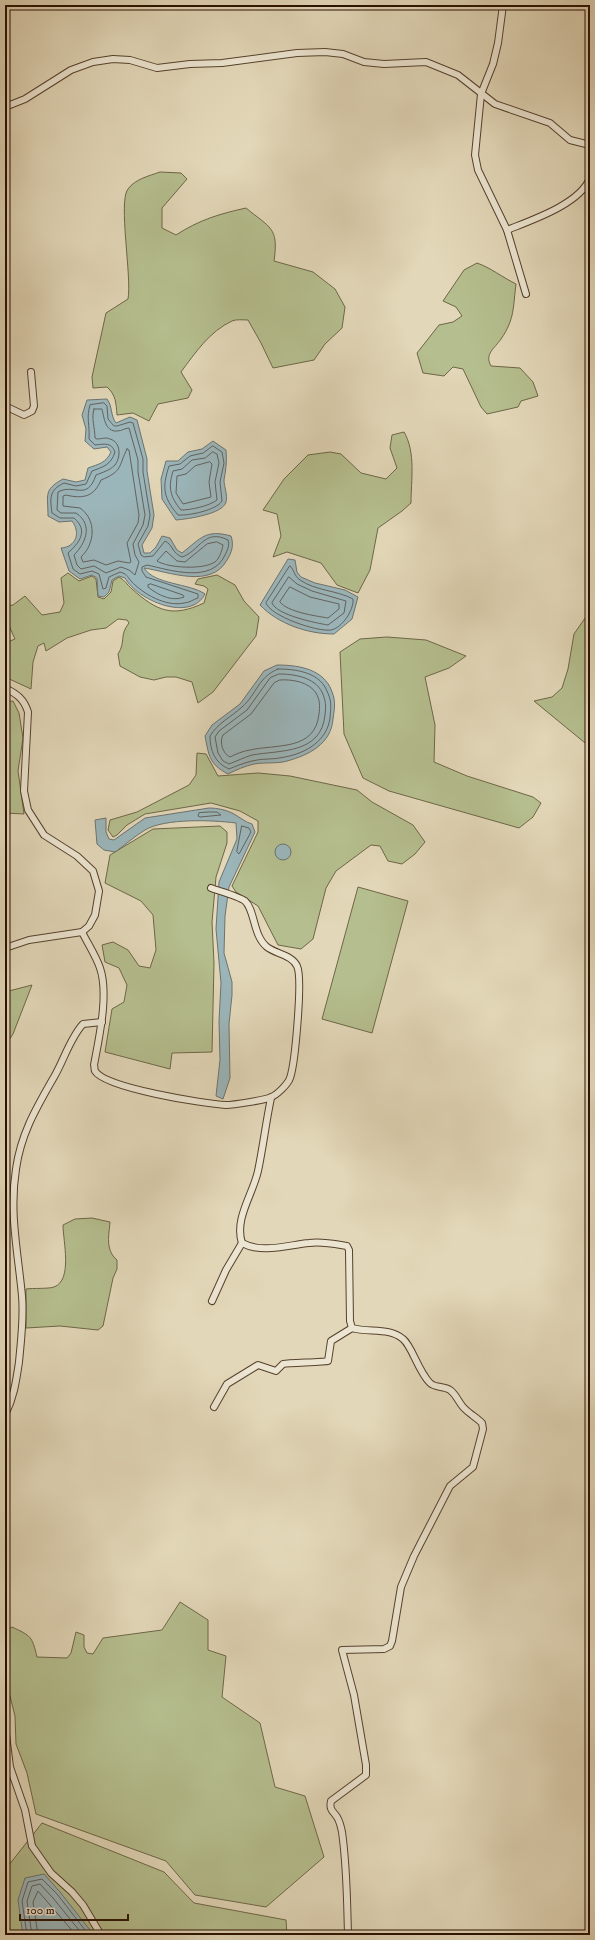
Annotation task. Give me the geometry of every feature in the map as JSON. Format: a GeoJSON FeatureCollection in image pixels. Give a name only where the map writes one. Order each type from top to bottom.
{"type":"FeatureCollection","features":[{"type":"Feature","properties":{"kind":"street"},"geometry":{"type":"LineString","coordinates":[[503,5],[498,43],[493,64],[481,94],[475,155],[478,170],[507,230],[526,294]]}},
{"type":"Feature","properties":{"kind":"street"},"geometry":{"type":"LineString","coordinates":[[5,107],[24,99],[71,70],[93,62],[113,59],[130,60],[157,68],[222,63],[298,53],[325,52],[343,54],[364,62],[384,64],[426,62],[458,75],[495,104],[550,123],[574,142],[590,145]]}},
{"type":"Feature","properties":{"kind":"street"},"geometry":{"type":"LineString","coordinates":[[507,230],[533,219],[578,195],[587,185],[590,178]]}},
{"type":"Feature","properties":{"kind":"street"},"geometry":{"type":"LineString","coordinates":[[5,406],[24,415],[32,412],[34,406],[31,372]]}},
{"type":"Feature","properties":{"kind":"street"},"geometry":{"type":"LineString","coordinates":[[5,688],[16,694],[24,702],[28,712],[24,791],[28,810],[44,835],[77,856],[93,871],[99,891],[95,915],[89,926],[82,932],[30,940],[5,948]]}},
{"type":"Feature","properties":{"kind":"street"},"geometry":{"type":"LineString","coordinates":[[211,888],[244,901],[249,907],[259,936],[268,947],[277,951],[297,965],[300,974],[297,1024],[290,1079],[271,1098],[258,1172],[240,1224],[240,1237],[242,1243],[250,1247],[265,1248],[310,1242],[347,1246],[349,1250],[350,1321],[352,1328]]}},
{"type":"Feature","properties":{"kind":"street"},"geometry":{"type":"LineString","coordinates":[[82,932],[100,967],[103,979],[102,1022],[94,1065],[95,1071],[100,1076],[132,1089],[156,1095],[215,1104],[242,1103],[271,1098]]}},
{"type":"Feature","properties":{"kind":"street"},"geometry":{"type":"LineString","coordinates":[[5,1415],[13,1400],[22,1333],[22,1297],[15,1246],[13,1211],[16,1170],[21,1142],[32,1117],[78,1030],[83,1024],[102,1022]]}},
{"type":"Feature","properties":{"kind":"street"},"geometry":{"type":"LineString","coordinates":[[212,1301],[226,1270],[242,1243]]}},
{"type":"Feature","properties":{"kind":"street"},"geometry":{"type":"LineString","coordinates":[[214,1407],[227,1384],[258,1365],[276,1371],[283,1364],[312,1361],[324,1363],[328,1361],[331,1341],[352,1328],[362,1331],[390,1332],[403,1338],[420,1372],[431,1385],[448,1389],[453,1393],[465,1409],[482,1423],[483,1430],[473,1467],[450,1486],[414,1556],[401,1587],[390,1646],[384,1649],[342,1650],[354,1695],[366,1764],[366,1775],[331,1802],[330,1806],[330,1810],[338,1818],[345,1856],[348,1935]]}},
{"type":"Feature","properties":{"kind":"street"},"geometry":{"type":"LineString","coordinates":[[5,1726],[10,1767],[25,1810],[32,1846],[51,1873],[84,1905],[101,1935]]}},
{"type":"Feature","properties":{"kind":"green space"},"geometry":{"type":"Polygon","coordinates":[[[160,172],[181,173],[187,179],[162,208],[162,228],[176,235],[193,225],[210,218],[246,208],[271,229],[275,241],[274,261],[313,272],[335,289],[345,307],[342,328],[325,344],[314,360],[273,368],[248,320],[234,320],[224,325],[204,343],[181,372],[192,390],[188,398],[158,404],[149,421],[133,413],[117,415],[114,396],[107,387],[93,388],[92,377],[106,313],[128,299],[129,288],[124,208],[125,196],[128,189],[134,183],[142,178],[160,172]]]}},
{"type":"Feature","properties":{"kind":"green space"},"geometry":{"type":"Polygon","coordinates":[[[477,263],[487,267],[516,284],[514,306],[509,325],[506,332],[491,351],[489,362],[491,366],[520,368],[533,382],[538,396],[521,401],[518,407],[487,414],[481,407],[463,369],[453,367],[444,376],[423,373],[417,353],[439,325],[453,322],[462,316],[456,307],[443,301],[464,270],[477,263]]]}},
{"type":"Feature","properties":{"kind":"green space"},"geometry":{"type":"Polygon","coordinates":[[[404,432],[408,440],[411,457],[411,503],[378,528],[370,570],[358,593],[337,585],[321,563],[287,552],[273,557],[281,536],[277,514],[263,510],[284,479],[308,455],[330,452],[341,454],[361,473],[386,479],[397,468],[390,448],[392,435],[404,432]]]}},
{"type":"Feature","properties":{"kind":"green space"},"geometry":{"type":"Polygon","coordinates":[[[68,573],[79,581],[92,576],[96,579],[98,597],[104,599],[111,592],[113,581],[119,577],[149,603],[165,610],[174,611],[193,608],[204,603],[208,589],[204,586],[195,584],[198,579],[217,575],[235,585],[244,601],[259,617],[256,636],[213,692],[198,703],[192,682],[176,677],[166,677],[154,680],[140,677],[120,666],[118,654],[122,646],[124,631],[129,623],[127,620],[118,619],[106,628],[91,630],[67,638],[46,651],[44,643],[38,646],[33,662],[31,689],[5,677],[5,643],[15,639],[5,617],[5,606],[13,605],[25,596],[42,615],[60,612],[64,603],[61,578],[68,573]]]}},
{"type":"Feature","properties":{"kind":"green space"},"geometry":{"type":"Polygon","coordinates":[[[590,611],[590,747],[534,701],[552,697],[562,688],[568,669],[574,634],[590,611]]]}},
{"type":"Feature","properties":{"kind":"green space"},"geometry":{"type":"Polygon","coordinates":[[[387,637],[426,640],[466,656],[449,668],[425,677],[435,725],[434,762],[467,776],[533,797],[541,803],[533,817],[519,828],[389,791],[363,778],[344,734],[340,652],[360,639],[387,637]]]}},
{"type":"Feature","properties":{"kind":"green space"},"geometry":{"type":"Polygon","coordinates":[[[13,701],[19,713],[23,738],[18,771],[24,814],[5,813],[5,702],[13,701]]]}},
{"type":"Feature","properties":{"kind":"green space"},"geometry":{"type":"Polygon","coordinates":[[[197,753],[206,754],[218,776],[258,773],[290,776],[357,790],[372,802],[413,825],[425,842],[415,854],[402,864],[388,861],[380,846],[371,845],[336,871],[326,888],[313,939],[301,949],[278,945],[258,906],[236,892],[232,886],[258,832],[258,821],[240,811],[211,803],[145,814],[127,825],[113,837],[108,830],[110,820],[137,812],[189,785],[196,775],[197,753]]]}},
{"type":"Feature","properties":{"kind":"green space"},"geometry":{"type":"Polygon","coordinates":[[[220,826],[227,832],[227,843],[216,877],[212,922],[214,963],[212,1052],[172,1053],[170,1069],[105,1052],[112,1009],[124,1002],[127,985],[119,968],[105,962],[102,945],[113,942],[128,950],[139,966],[150,968],[156,950],[153,915],[141,901],[105,883],[110,855],[153,829],[220,826]]]}},
{"type":"Feature","properties":{"kind":"green space"},"geometry":{"type":"Polygon","coordinates":[[[358,887],[408,901],[372,1033],[322,1019],[358,887]]]}},
{"type":"Feature","properties":{"kind":"green space"},"geometry":{"type":"Polygon","coordinates":[[[32,985],[13,1034],[5,1046],[5,992],[32,985]]]}},
{"type":"Feature","properties":{"kind":"green space"},"geometry":{"type":"Polygon","coordinates":[[[92,1218],[110,1222],[109,1247],[113,1256],[117,1260],[117,1269],[113,1278],[103,1326],[98,1330],[60,1326],[26,1328],[26,1289],[54,1287],[60,1283],[63,1277],[66,1259],[63,1225],[75,1219],[92,1218]]]}},
{"type":"Feature","properties":{"kind":"green space"},"geometry":{"type":"Polygon","coordinates":[[[180,1602],[208,1620],[208,1650],[226,1656],[222,1697],[260,1723],[275,1787],[305,1796],[324,1857],[266,1907],[195,1895],[166,1861],[36,1814],[27,1773],[16,1744],[15,1716],[5,1676],[5,1631],[12,1627],[27,1635],[34,1645],[37,1657],[67,1658],[71,1653],[76,1632],[84,1635],[84,1647],[87,1653],[93,1654],[103,1638],[162,1630],[180,1602]]]}},
{"type":"Feature","properties":{"kind":"green space"},"geometry":{"type":"Polygon","coordinates":[[[42,1823],[164,1872],[194,1903],[286,1920],[287,1935],[6,1935],[5,1870],[42,1823]]]}},
{"type":"Feature","properties":{"kind":"water"},"geometry":{"type":"Polygon","coordinates":[[[107,399],[116,423],[130,417],[137,420],[147,459],[147,471],[154,515],[152,528],[142,545],[144,553],[150,553],[156,547],[162,536],[170,538],[177,550],[182,553],[204,536],[210,534],[222,534],[231,536],[232,545],[229,557],[220,569],[211,574],[201,576],[177,575],[144,568],[149,574],[156,578],[198,590],[205,594],[198,603],[188,607],[164,605],[140,594],[125,578],[119,576],[112,580],[109,592],[104,597],[98,596],[97,578],[92,575],[80,579],[69,571],[61,548],[70,545],[76,539],[75,526],[72,521],[59,522],[48,516],[47,498],[49,490],[52,486],[63,479],[76,482],[85,480],[88,468],[102,463],[109,456],[111,452],[107,447],[94,449],[85,441],[86,429],[82,415],[87,400],[107,399]]]}},
{"type":"Feature","properties":{"kind":"water"},"geometry":{"type":"Polygon","coordinates":[[[213,441],[226,450],[224,480],[227,497],[226,502],[219,510],[212,513],[176,520],[162,499],[161,479],[166,461],[178,461],[188,452],[202,449],[213,441]]]}},
{"type":"Feature","properties":{"kind":"water"},"geometry":{"type":"Polygon","coordinates":[[[288,559],[295,560],[297,572],[301,577],[315,583],[345,590],[358,597],[352,619],[334,634],[324,634],[294,627],[276,618],[260,605],[288,559]]]}},
{"type":"Feature","properties":{"kind":"water"},"geometry":{"type":"Polygon","coordinates":[[[277,665],[307,669],[314,672],[326,681],[332,692],[334,703],[334,714],[328,735],[318,747],[311,752],[283,762],[254,764],[228,774],[213,763],[209,754],[205,736],[212,725],[240,704],[264,671],[277,665]]]}},
{"type":"Feature","properties":{"kind":"water"},"geometry":{"type":"Polygon","coordinates":[[[209,808],[228,811],[234,814],[252,824],[255,832],[229,887],[225,916],[224,953],[232,982],[232,995],[229,1024],[230,1078],[223,1099],[216,1096],[220,1060],[219,1021],[221,983],[216,929],[219,882],[237,839],[236,823],[189,821],[164,823],[145,830],[115,852],[104,850],[97,844],[95,820],[106,818],[106,832],[109,839],[114,840],[145,818],[209,808]]]}},
{"type":"Feature","properties":{"kind":"water"},"geometry":{"type":"Polygon","coordinates":[[[280,844],[286,844],[291,849],[289,858],[286,860],[280,860],[275,855],[275,849],[280,844]]]}},
{"type":"Feature","properties":{"kind":"water"},"geometry":{"type":"Polygon","coordinates":[[[44,1874],[94,1935],[23,1935],[18,1900],[25,1878],[44,1874]]]}}]}
